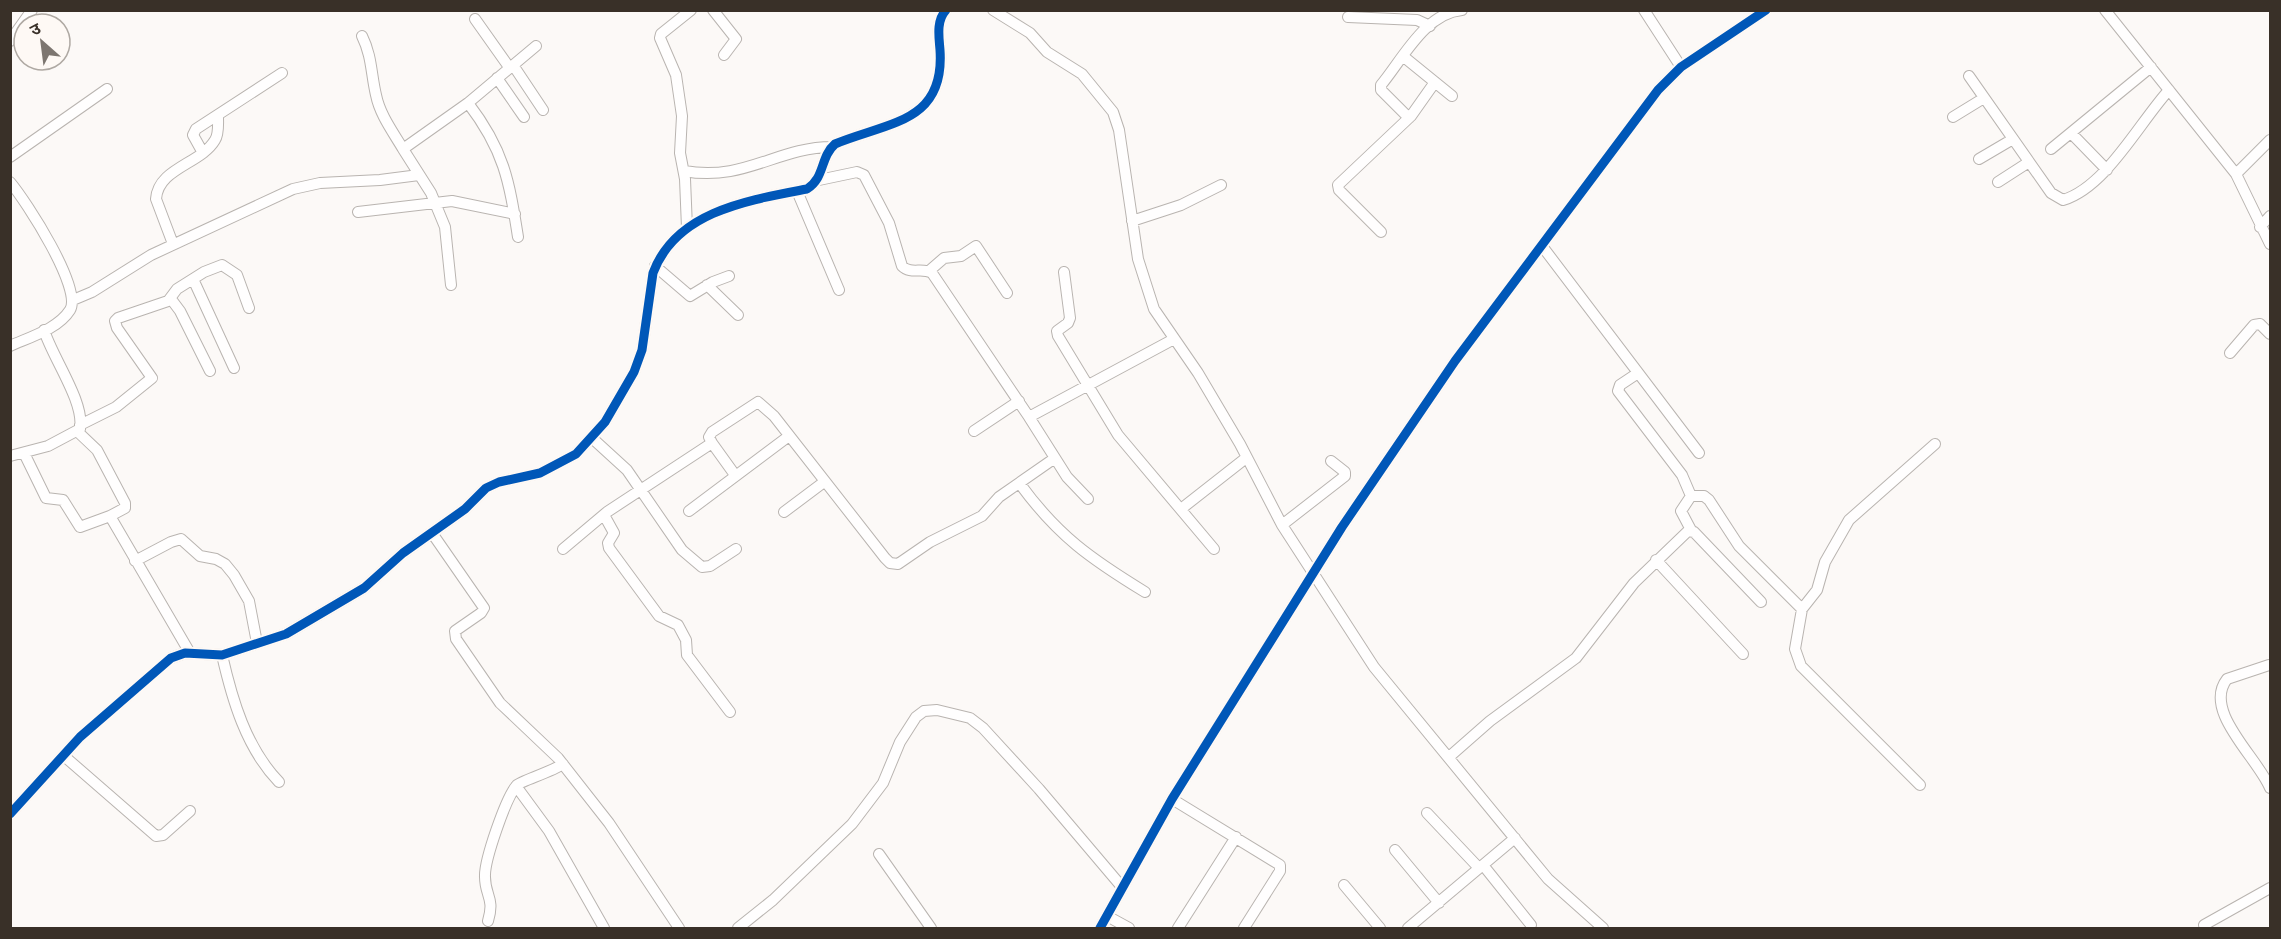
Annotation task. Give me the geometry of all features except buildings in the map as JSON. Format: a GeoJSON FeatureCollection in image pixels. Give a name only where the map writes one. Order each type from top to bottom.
{"type":"FeatureCollection","features":[{"type":"Feature","properties":{"kind":"street"},"geometry":{"type":"LineString","coordinates":[[10,41],[32,10]]}},
{"type":"Feature","properties":{"kind":"street"},"geometry":{"type":"LineString","coordinates":[[687,228],[681,153],[682,116],[675,69],[660,38],[661,34],[691,10]]}},
{"type":"Feature","properties":{"kind":"street"},"geometry":{"type":"LineString","coordinates":[[713,10],[736,39],[724,55]]}},
{"type":"Feature","properties":{"kind":"street"},"geometry":{"type":"LineString","coordinates":[[684,171],[715,175],[732,173],[808,149],[831,147],[852,137],[895,123],[927,103],[933,96],[941,67],[939,24],[946,10]]}},
{"type":"Feature","properties":{"kind":"street"},"geometry":{"type":"LineString","coordinates":[[993,10],[1025,29],[1045,48],[1082,74],[1113,112],[1119,130],[1144,284],[1154,309],[1198,373],[1282,525],[1374,667],[1559,890],[1603,928]]}},
{"type":"Feature","properties":{"kind":"street"},"geometry":{"type":"LineString","coordinates":[[1409,118],[1380,87],[1430,26],[1445,14],[1461,10]]}},
{"type":"Feature","properties":{"kind":"street"},"geometry":{"type":"LineString","coordinates":[[1644,10],[1681,67]]}},
{"type":"Feature","properties":{"kind":"street"},"geometry":{"type":"LineString","coordinates":[[1100,928],[1172,799],[1312,573],[1455,361],[1627,129],[1681,67],[1766,10]]}},
{"type":"Feature","properties":{"kind":"street"},"geometry":{"type":"LineString","coordinates":[[2105,10],[2236,174],[2260,227],[2271,244]]}},
{"type":"Feature","properties":{"kind":"street"},"geometry":{"type":"LineString","coordinates":[[1348,17],[1416,20],[1430,26]]}},
{"type":"Feature","properties":{"kind":"street"},"geometry":{"type":"LineString","coordinates":[[475,19],[543,110]]}},
{"type":"Feature","properties":{"kind":"street"},"geometry":{"type":"LineString","coordinates":[[362,36],[371,57],[374,86],[380,108],[436,202],[446,231],[452,285]]}},
{"type":"Feature","properties":{"kind":"street"},"geometry":{"type":"LineString","coordinates":[[403,149],[468,103],[536,46]]}},
{"type":"Feature","properties":{"kind":"street"},"geometry":{"type":"LineString","coordinates":[[1404,57],[1452,96]]}},
{"type":"Feature","properties":{"kind":"street"},"geometry":{"type":"LineString","coordinates":[[2050,149],[2151,67]]}},
{"type":"Feature","properties":{"kind":"street"},"geometry":{"type":"LineString","coordinates":[[203,153],[194,132],[282,73]]}},
{"type":"Feature","properties":{"kind":"street"},"geometry":{"type":"LineString","coordinates":[[1969,76],[2051,193],[2062,201],[2107,171],[2169,90]]}},
{"type":"Feature","properties":{"kind":"street"},"geometry":{"type":"LineString","coordinates":[[497,78],[524,117]]}},
{"type":"Feature","properties":{"kind":"street"},"geometry":{"type":"LineString","coordinates":[[1381,232],[1339,190],[1338,185],[1409,118],[1435,82]]}},
{"type":"Feature","properties":{"kind":"street"},"geometry":{"type":"LineString","coordinates":[[10,157],[107,89]]}},
{"type":"Feature","properties":{"kind":"street"},"geometry":{"type":"LineString","coordinates":[[1953,117],[1984,98]]}},
{"type":"Feature","properties":{"kind":"street"},"geometry":{"type":"LineString","coordinates":[[468,103],[494,141],[503,160],[518,237]]}},
{"type":"Feature","properties":{"kind":"street"},"geometry":{"type":"LineString","coordinates":[[173,244],[156,199],[156,191],[177,169],[203,153],[216,139],[218,117]]}},
{"type":"Feature","properties":{"kind":"street"},"geometry":{"type":"LineString","coordinates":[[2071,132],[2107,171]]}},
{"type":"Feature","properties":{"kind":"street"},"geometry":{"type":"LineString","coordinates":[[1979,159],[2013,139]]}},
{"type":"Feature","properties":{"kind":"street"},"geometry":{"type":"LineString","coordinates":[[2236,174],[2271,140]]}},
{"type":"Feature","properties":{"kind":"street"},"geometry":{"type":"LineString","coordinates":[[819,180],[831,147]]}},
{"type":"Feature","properties":{"kind":"street"},"geometry":{"type":"LineString","coordinates":[[1998,182],[2029,162]]}},
{"type":"Feature","properties":{"kind":"street"},"geometry":{"type":"LineString","coordinates":[[10,814],[96,722],[163,664],[177,655],[190,653],[222,655],[280,637],[364,588],[403,553],[465,509],[486,488],[560,465],[592,438],[624,392],[634,372],[642,350],[655,266],[672,242],[687,228],[723,209],[807,189],[819,180],[861,172],[867,178],[889,223],[902,266],[911,271],[929,271],[944,258],[961,256],[976,246],[1007,293]]}},
{"type":"Feature","properties":{"kind":"street"},"geometry":{"type":"LineString","coordinates":[[73,300],[173,244],[293,189],[320,183],[380,180],[419,175]]}},
{"type":"Feature","properties":{"kind":"street"},"geometry":{"type":"LineString","coordinates":[[10,182],[33,212],[72,293],[73,300],[70,310],[46,336],[10,346]]}},
{"type":"Feature","properties":{"kind":"street"},"geometry":{"type":"LineString","coordinates":[[1132,221],[1181,205],[1221,184]]}},
{"type":"Feature","properties":{"kind":"street"},"geometry":{"type":"LineString","coordinates":[[797,190],[839,290]]}},
{"type":"Feature","properties":{"kind":"street"},"geometry":{"type":"LineString","coordinates":[[358,212],[395,210],[452,201],[515,214]]}},
{"type":"Feature","properties":{"kind":"street"},"geometry":{"type":"LineString","coordinates":[[2260,227],[2271,216]]}},
{"type":"Feature","properties":{"kind":"street"},"geometry":{"type":"LineString","coordinates":[[1542,246],[1699,453]]}},
{"type":"Feature","properties":{"kind":"street"},"geometry":{"type":"LineString","coordinates":[[10,456],[48,446],[116,406],[151,382],[152,378],[117,328],[115,321],[171,299],[177,289],[215,266],[227,266],[237,275],[249,308]]}},
{"type":"Feature","properties":{"kind":"street"},"geometry":{"type":"LineString","coordinates":[[655,266],[688,295],[729,276]]}},
{"type":"Feature","properties":{"kind":"street"},"geometry":{"type":"LineString","coordinates":[[929,271],[1029,417],[1066,477],[1088,499]]}},
{"type":"Feature","properties":{"kind":"street"},"geometry":{"type":"LineString","coordinates":[[1064,272],[1070,318],[1057,333],[1118,435],[1214,549]]}},
{"type":"Feature","properties":{"kind":"street"},"geometry":{"type":"LineString","coordinates":[[194,279],[234,368]]}},
{"type":"Feature","properties":{"kind":"street"},"geometry":{"type":"LineString","coordinates":[[707,285],[738,315]]}},
{"type":"Feature","properties":{"kind":"street"},"geometry":{"type":"LineString","coordinates":[[171,299],[180,311],[210,371]]}},
{"type":"Feature","properties":{"kind":"street"},"geometry":{"type":"LineString","coordinates":[[2230,353],[2254,325],[2260,324],[2271,334]]}},
{"type":"Feature","properties":{"kind":"street"},"geometry":{"type":"LineString","coordinates":[[24,453],[46,498],[63,500],[80,527],[125,508],[125,502],[96,450],[79,428],[78,407],[46,336]]}},
{"type":"Feature","properties":{"kind":"street"},"geometry":{"type":"LineString","coordinates":[[1029,417],[1174,339]]}},
{"type":"Feature","properties":{"kind":"street"},"geometry":{"type":"LineString","coordinates":[[1638,373],[1620,386],[1618,391],[1682,476],[1690,496]]}},
{"type":"Feature","properties":{"kind":"street"},"geometry":{"type":"LineString","coordinates":[[974,431],[1018,401]]}},
{"type":"Feature","properties":{"kind":"street"},"geometry":{"type":"LineString","coordinates":[[735,475],[709,436],[758,402],[769,410],[885,558],[894,564],[902,562],[930,542],[982,516],[999,497],[1055,458]]}},
{"type":"Feature","properties":{"kind":"street"},"geometry":{"type":"LineString","coordinates":[[690,511],[789,436]]}},
{"type":"Feature","properties":{"kind":"street"},"geometry":{"type":"LineString","coordinates":[[592,438],[617,460],[682,550],[702,567],[710,566],[736,549]]}},
{"type":"Feature","properties":{"kind":"street"},"geometry":{"type":"LineString","coordinates":[[564,549],[604,515],[640,489],[712,443]]}},
{"type":"Feature","properties":{"kind":"street"},"geometry":{"type":"LineString","coordinates":[[1920,785],[1801,666],[1795,649],[1802,609],[1816,590],[1825,562],[1849,520],[1935,444]]}},
{"type":"Feature","properties":{"kind":"street"},"geometry":{"type":"LineString","coordinates":[[1181,509],[1246,458]]}},
{"type":"Feature","properties":{"kind":"street"},"geometry":{"type":"LineString","coordinates":[[1282,525],[1345,476],[1345,472],[1331,461]]}},
{"type":"Feature","properties":{"kind":"street"},"geometry":{"type":"LineString","coordinates":[[784,512],[824,482]]}},
{"type":"Feature","properties":{"kind":"street"},"geometry":{"type":"LineString","coordinates":[[1020,484],[1047,519],[1072,544],[1145,592]]}},
{"type":"Feature","properties":{"kind":"street"},"geometry":{"type":"LineString","coordinates":[[1690,496],[1680,511],[1691,530],[1761,602]]}},
{"type":"Feature","properties":{"kind":"street"},"geometry":{"type":"LineString","coordinates":[[1690,496],[1704,496],[1709,500],[1739,546],[1802,609]]}},
{"type":"Feature","properties":{"kind":"street"},"geometry":{"type":"LineString","coordinates":[[604,515],[614,533],[608,543],[609,548],[659,616],[678,625],[686,640],[687,655],[730,712]]}},
{"type":"Feature","properties":{"kind":"street"},"geometry":{"type":"LineString","coordinates":[[110,516],[190,653]]}},
{"type":"Feature","properties":{"kind":"street"},"geometry":{"type":"LineString","coordinates":[[1449,757],[1490,721],[1576,658],[1634,583],[1656,560],[1691,530]]}},
{"type":"Feature","properties":{"kind":"street"},"geometry":{"type":"LineString","coordinates":[[432,533],[483,608],[481,613],[455,631],[456,639],[500,703],[560,761],[616,832],[679,928]]}},
{"type":"Feature","properties":{"kind":"street"},"geometry":{"type":"LineString","coordinates":[[135,561],[181,539],[200,556],[221,561],[234,575],[249,601],[257,643]]}},
{"type":"Feature","properties":{"kind":"street"},"geometry":{"type":"LineString","coordinates":[[1656,560],[1743,654]]}},
{"type":"Feature","properties":{"kind":"street"},"geometry":{"type":"LineString","coordinates":[[222,655],[229,686],[246,731],[267,770],[279,782]]}},
{"type":"Feature","properties":{"kind":"street"},"geometry":{"type":"LineString","coordinates":[[2269,665],[2227,679],[2220,693],[2226,719],[2271,788]]}},
{"type":"Feature","properties":{"kind":"street"},"geometry":{"type":"LineString","coordinates":[[738,928],[773,900],[852,824],[883,783],[900,742],[916,717],[924,711],[937,710],[970,718],[983,728],[1039,789],[1122,887]]}},
{"type":"Feature","properties":{"kind":"street"},"geometry":{"type":"LineString","coordinates":[[64,756],[156,836],[163,835],[190,811]]}},
{"type":"Feature","properties":{"kind":"street"},"geometry":{"type":"LineString","coordinates":[[488,921],[492,903],[485,882],[486,865],[500,820],[516,786],[547,774],[560,761]]}},
{"type":"Feature","properties":{"kind":"street"},"geometry":{"type":"LineString","coordinates":[[516,786],[549,831],[604,928]]}},
{"type":"Feature","properties":{"kind":"street"},"geometry":{"type":"LineString","coordinates":[[1172,799],[1277,862],[1281,868],[1244,928]]}},
{"type":"Feature","properties":{"kind":"street"},"geometry":{"type":"LineString","coordinates":[[1426,813],[1481,867],[1531,925]]}},
{"type":"Feature","properties":{"kind":"street"},"geometry":{"type":"LineString","coordinates":[[1178,928],[1236,837]]}},
{"type":"Feature","properties":{"kind":"street"},"geometry":{"type":"LineString","coordinates":[[1408,928],[1515,838]]}},
{"type":"Feature","properties":{"kind":"street"},"geometry":{"type":"LineString","coordinates":[[1395,850],[1438,903]]}},
{"type":"Feature","properties":{"kind":"street"},"geometry":{"type":"LineString","coordinates":[[879,854],[931,928]]}},
{"type":"Feature","properties":{"kind":"street"},"geometry":{"type":"LineString","coordinates":[[1344,885],[1380,928]]}},
{"type":"Feature","properties":{"kind":"street"},"geometry":{"type":"LineString","coordinates":[[2204,924],[2271,888]]}},
{"type":"Feature","properties":{"kind":"street"},"geometry":{"type":"LineString","coordinates":[[1107,916],[1129,928]]}},
{"type":"Feature","properties":{"kind":"cycle path"},"geometry":{"type":"LineString","coordinates":[[10,814],[80,737],[171,658],[185,653],[222,655],[286,634],[364,588],[403,553],[465,509],[486,488],[499,482],[540,473],[576,454],[605,422],[634,372],[642,350],[653,273],[664,252],[679,235],[697,222],[717,212],[762,198],[807,189],[817,179],[830,149],[835,144],[893,124],[923,106],[933,92],[939,74],[939,29],[946,10]]}},
{"type":"Feature","properties":{"kind":"cycle path"},"geometry":{"type":"LineString","coordinates":[[1100,928],[1172,799],[1342,527],[1455,361],[1658,90],[1681,67],[1766,10]]}}]}
